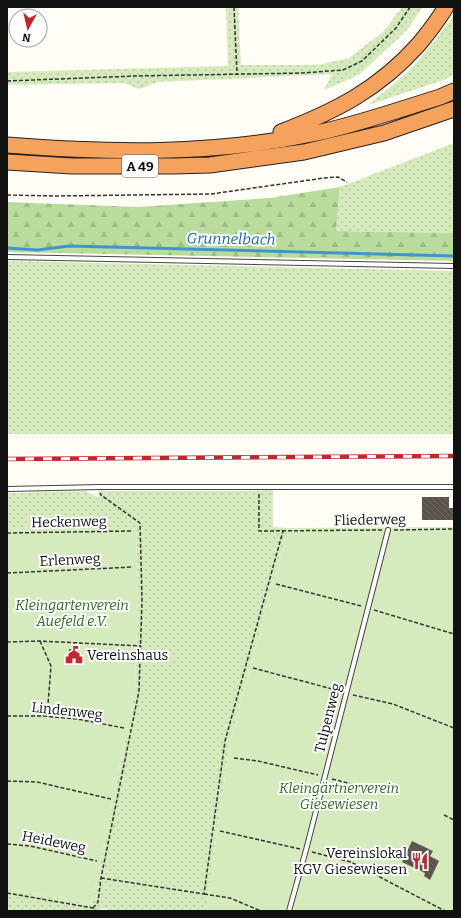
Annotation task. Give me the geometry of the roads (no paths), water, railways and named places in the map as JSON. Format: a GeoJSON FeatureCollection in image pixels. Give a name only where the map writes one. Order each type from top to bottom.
{"type":"FeatureCollection","features":[{"type":"Feature","properties":{"kind":"highway"},"geometry":{"type":"LineString","coordinates":[[252,144],[311,121],[361,95],[388,75],[409,56],[426,36],[446,7]]}},
{"type":"Feature","properties":{"kind":"highway","name":"A 49"},"geometry":{"type":"LineString","coordinates":[[7,145],[97,151],[143,151],[211,148],[252,144],[312,134],[354,124],[440,97],[454,91]]}},
{"type":"Feature","properties":{"kind":"highway","name":"A 49"},"geometry":{"type":"LineString","coordinates":[[7,162],[72,166],[210,165],[304,152],[384,133],[454,109]]}},
{"type":"Feature","properties":{"kind":"lane"},"geometry":{"type":"LineString","coordinates":[[7,257],[454,266]]}},
{"type":"Feature","properties":{"kind":"lane"},"geometry":{"type":"LineString","coordinates":[[7,489],[100,487],[454,487]]}},
{"type":"Feature","properties":{"kind":"lane","name":"Tulpenweg"},"geometry":{"type":"LineString","coordinates":[[289,911],[388,530]]}},
{"type":"Feature","properties":{"kind":"waterway","name":"Grunnelbach"},"geometry":{"type":"LineString","coordinates":[[7,248],[37,250],[69,246],[454,256]]}},
{"type":"Feature","properties":{"kind":"railway"},"geometry":{"type":"LineString","coordinates":[[7,459],[454,456]]}},
{"type":"Feature","properties":{"kind":"place","name":"Vereinshaus"},"geometry":{"type":"Point","coordinates":[74,655]}},
{"type":"Feature","properties":{"kind":"place","name":"Vereinslokal KGV Giesewiesen"},"geometry":{"type":"Point","coordinates":[420,861]}},
{"type":"Feature","properties":{"kind":"park label","name":"Kleingartenverein Auefeld e.V."},"geometry":{"type":"Point","coordinates":[72,614]}},
{"type":"Feature","properties":{"kind":"park label","name":"Kleingärtnerverein Giesewiesen"},"geometry":{"type":"Point","coordinates":[339,796]}}]}
